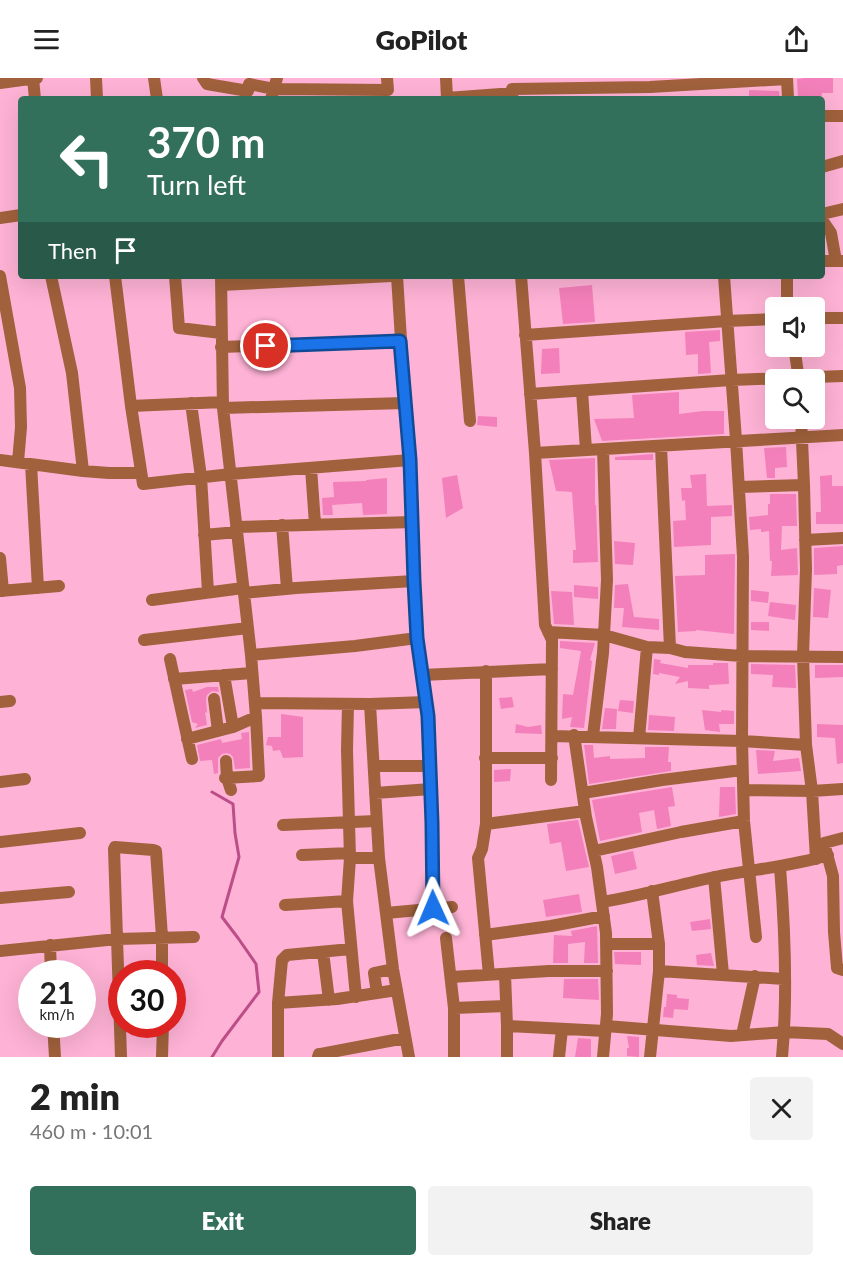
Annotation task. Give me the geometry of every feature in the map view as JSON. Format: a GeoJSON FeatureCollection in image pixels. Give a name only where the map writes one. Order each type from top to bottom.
{"type":"FeatureCollection","features":[{"type":"Feature","properties":{"kind":"street"},"geometry":{"type":"LineString","coordinates":[[0,82],[34,78],[35,96]]}},
{"type":"Feature","properties":{"kind":"street"},"geometry":{"type":"LineString","coordinates":[[96,78],[97,96]]}},
{"type":"Feature","properties":{"kind":"street"},"geometry":{"type":"LineString","coordinates":[[154,78],[157,96]]}},
{"type":"Feature","properties":{"kind":"street"},"geometry":{"type":"LineString","coordinates":[[203,78],[207,84],[249,88],[388,89]]}},
{"type":"Feature","properties":{"kind":"street"},"geometry":{"type":"LineString","coordinates":[[446,78],[447,96]]}},
{"type":"Feature","properties":{"kind":"street"},"geometry":{"type":"LineString","coordinates":[[469,96],[512,90],[650,87],[666,82],[787,79],[788,96]]}},
{"type":"Feature","properties":{"kind":"street"},"geometry":{"type":"LineString","coordinates":[[825,116],[843,117]]}},
{"type":"Feature","properties":{"kind":"street"},"geometry":{"type":"LineString","coordinates":[[825,165],[843,160]]}},
{"type":"Feature","properties":{"kind":"street"},"geometry":{"type":"LineString","coordinates":[[825,213],[843,209]]}},
{"type":"Feature","properties":{"kind":"street"},"geometry":{"type":"LineString","coordinates":[[0,218],[18,215]]}},
{"type":"Feature","properties":{"kind":"street"},"geometry":{"type":"LineString","coordinates":[[825,224],[831,233],[840,261]]}},
{"type":"Feature","properties":{"kind":"street"},"geometry":{"type":"LineString","coordinates":[[0,276],[20,388],[21,440],[18,462]]}},
{"type":"Feature","properties":{"kind":"street"},"geometry":{"type":"LineString","coordinates":[[52,279],[72,373],[83,471]]}},
{"type":"Feature","properties":{"kind":"street"},"geometry":{"type":"LineString","coordinates":[[116,279],[131,406],[143,484],[231,474],[410,460]]}},
{"type":"Feature","properties":{"kind":"street"},"geometry":{"type":"LineString","coordinates":[[175,279],[179,328],[221,333]]}},
{"type":"Feature","properties":{"kind":"street"},"geometry":{"type":"LineString","coordinates":[[226,761],[228,782],[259,776],[248,628],[223,405],[221,281],[289,279]]}},
{"type":"Feature","properties":{"kind":"street"},"geometry":{"type":"LineString","coordinates":[[397,279],[410,460],[417,638],[428,716],[433,908]]}},
{"type":"Feature","properties":{"kind":"street"},"geometry":{"type":"LineString","coordinates":[[458,279],[470,421]]}},
{"type":"Feature","properties":{"kind":"street"},"geometry":{"type":"LineString","coordinates":[[521,279],[535,453],[545,625],[552,640],[551,780]]}},
{"type":"Feature","properties":{"kind":"street"},"geometry":{"type":"LineString","coordinates":[[724,279],[743,557],[742,770],[744,821],[756,937]]}},
{"type":"Feature","properties":{"kind":"street"},"geometry":{"type":"LineString","coordinates":[[787,279],[788,297]]}},
{"type":"Feature","properties":{"kind":"street"},"geometry":{"type":"LineString","coordinates":[[825,318],[843,318]]}},
{"type":"Feature","properties":{"kind":"street"},"geometry":{"type":"LineString","coordinates":[[525,334],[765,319]]}},
{"type":"Feature","properties":{"kind":"street"},"geometry":{"type":"LineString","coordinates":[[221,347],[400,341]]}},
{"type":"Feature","properties":{"kind":"street"},"geometry":{"type":"LineString","coordinates":[[825,377],[843,376]]}},
{"type":"Feature","properties":{"kind":"street"},"geometry":{"type":"LineString","coordinates":[[530,394],[765,379]]}},
{"type":"Feature","properties":{"kind":"street"},"geometry":{"type":"LineString","coordinates":[[582,391],[586,450]]}},
{"type":"Feature","properties":{"kind":"street"},"geometry":{"type":"LineString","coordinates":[[131,406],[191,403],[223,405],[405,403]]}},
{"type":"Feature","properties":{"kind":"street"},"geometry":{"type":"LineString","coordinates":[[191,403],[201,477],[208,592]]}},
{"type":"Feature","properties":{"kind":"street"},"geometry":{"type":"LineString","coordinates":[[802,429],[805,540],[806,745],[822,857],[838,875],[834,932],[837,968],[843,970]]}},
{"type":"Feature","properties":{"kind":"street"},"geometry":{"type":"LineString","coordinates":[[535,453],[843,435]]}},
{"type":"Feature","properties":{"kind":"street"},"geometry":{"type":"LineString","coordinates":[[661,446],[670,648]]}},
{"type":"Feature","properties":{"kind":"street"},"geometry":{"type":"LineString","coordinates":[[593,736],[603,653],[607,580],[603,449]]}},
{"type":"Feature","properties":{"kind":"street"},"geometry":{"type":"LineString","coordinates":[[0,460],[83,471],[140,473]]}},
{"type":"Feature","properties":{"kind":"street"},"geometry":{"type":"LineString","coordinates":[[31,464],[38,588]]}},
{"type":"Feature","properties":{"kind":"street"},"geometry":{"type":"LineString","coordinates":[[311,468],[315,525]]}},
{"type":"Feature","properties":{"kind":"street"},"geometry":{"type":"LineString","coordinates":[[739,487],[804,485]]}},
{"type":"Feature","properties":{"kind":"street"},"geometry":{"type":"LineString","coordinates":[[204,535],[236,529],[282,525],[413,522]]}},
{"type":"Feature","properties":{"kind":"street"},"geometry":{"type":"LineString","coordinates":[[282,525],[287,589]]}},
{"type":"Feature","properties":{"kind":"street"},"geometry":{"type":"LineString","coordinates":[[805,540],[843,538]]}},
{"type":"Feature","properties":{"kind":"street"},"geometry":{"type":"LineString","coordinates":[[0,558],[2,591],[59,586]]}},
{"type":"Feature","properties":{"kind":"street"},"geometry":{"type":"LineString","coordinates":[[152,600],[208,592],[414,581]]}},
{"type":"Feature","properties":{"kind":"street"},"geometry":{"type":"LineString","coordinates":[[144,640],[248,628]]}},
{"type":"Feature","properties":{"kind":"street"},"geometry":{"type":"LineString","coordinates":[[548,632],[604,635],[647,647],[670,648],[685,652],[742,656],[843,657]]}},
{"type":"Feature","properties":{"kind":"street"},"geometry":{"type":"LineString","coordinates":[[250,656],[417,638]]}},
{"type":"Feature","properties":{"kind":"street"},"geometry":{"type":"LineString","coordinates":[[639,738],[647,647]]}},
{"type":"Feature","properties":{"kind":"street"},"geometry":{"type":"LineString","coordinates":[[170,659],[192,759]]}},
{"type":"Feature","properties":{"kind":"street"},"geometry":{"type":"LineString","coordinates":[[422,675],[552,669]]}},
{"type":"Feature","properties":{"kind":"street"},"geometry":{"type":"LineString","coordinates":[[486,671],[486,824],[482,849],[478,858],[489,975]]}},
{"type":"Feature","properties":{"kind":"street"},"geometry":{"type":"LineString","coordinates":[[174,679],[252,673]]}},
{"type":"Feature","properties":{"kind":"street"},"geometry":{"type":"LineString","coordinates":[[224,675],[232,727]]}},
{"type":"Feature","properties":{"kind":"street"},"geometry":{"type":"LineString","coordinates":[[214,699],[218,731]]}},
{"type":"Feature","properties":{"kind":"street"},"geometry":{"type":"LineString","coordinates":[[255,703],[426,702]]}},
{"type":"Feature","properties":{"kind":"street"},"geometry":{"type":"LineString","coordinates":[[348,704],[350,855],[347,901],[356,997]]}},
{"type":"Feature","properties":{"kind":"street"},"geometry":{"type":"LineString","coordinates":[[370,704],[379,858],[393,969],[409,1057]]}},
{"type":"Feature","properties":{"kind":"street"},"geometry":{"type":"LineString","coordinates":[[187,739],[232,727],[256,717]]}},
{"type":"Feature","properties":{"kind":"street"},"geometry":{"type":"LineString","coordinates":[[574,735],[604,916],[607,971],[603,1057]]}},
{"type":"Feature","properties":{"kind":"street"},"geometry":{"type":"LineString","coordinates":[[552,736],[806,745]]}},
{"type":"Feature","properties":{"kind":"street"},"geometry":{"type":"LineString","coordinates":[[485,758],[552,758]]}},
{"type":"Feature","properties":{"kind":"street"},"geometry":{"type":"LineString","coordinates":[[374,766],[430,766]]}},
{"type":"Feature","properties":{"kind":"street"},"geometry":{"type":"LineString","coordinates":[[583,793],[742,770]]}},
{"type":"Feature","properties":{"kind":"street"},"geometry":{"type":"LineString","coordinates":[[0,782],[25,779]]}},
{"type":"Feature","properties":{"kind":"street"},"geometry":{"type":"LineString","coordinates":[[375,793],[431,789]]}},
{"type":"Feature","properties":{"kind":"street"},"geometry":{"type":"LineString","coordinates":[[744,790],[843,789]]}},
{"type":"Feature","properties":{"kind":"street"},"geometry":{"type":"LineString","coordinates":[[486,824],[585,811]]}},
{"type":"Feature","properties":{"kind":"street"},"geometry":{"type":"LineString","coordinates":[[283,825],[376,821]]}},
{"type":"Feature","properties":{"kind":"street"},"geometry":{"type":"LineString","coordinates":[[594,851],[744,821]]}},
{"type":"Feature","properties":{"kind":"street"},"geometry":{"type":"LineString","coordinates":[[0,842],[80,832]]}},
{"type":"Feature","properties":{"kind":"street"},"geometry":{"type":"LineString","coordinates":[[822,857],[824,843],[843,837]]}},
{"type":"Feature","properties":{"kind":"street"},"geometry":{"type":"LineString","coordinates":[[121,1057],[114,849],[117,847],[156,851],[162,960]]}},
{"type":"Feature","properties":{"kind":"street"},"geometry":{"type":"LineString","coordinates":[[302,855],[350,855],[379,858]]}},
{"type":"Feature","properties":{"kind":"street"},"geometry":{"type":"LineString","coordinates":[[602,902],[629,898],[714,877],[780,867],[822,857]]}},
{"type":"Feature","properties":{"kind":"street"},"geometry":{"type":"LineString","coordinates":[[780,867],[785,927],[782,1057]]}},
{"type":"Feature","properties":{"kind":"street"},"geometry":{"type":"LineString","coordinates":[[714,877],[723,974]]}},
{"type":"Feature","properties":{"kind":"street"},"geometry":{"type":"LineString","coordinates":[[650,1057],[659,971],[659,944],[652,891]]}},
{"type":"Feature","properties":{"kind":"street"},"geometry":{"type":"LineString","coordinates":[[0,898],[69,892]]}},
{"type":"Feature","properties":{"kind":"street"},"geometry":{"type":"LineString","coordinates":[[285,905],[347,901]]}},
{"type":"Feature","properties":{"kind":"street"},"geometry":{"type":"LineString","coordinates":[[386,913],[452,907]]}},
{"type":"Feature","properties":{"kind":"street"},"geometry":{"type":"LineString","coordinates":[[485,935],[604,916]]}},
{"type":"Feature","properties":{"kind":"street"},"geometry":{"type":"LineString","coordinates":[[0,951],[117,939],[194,937]]}},
{"type":"Feature","properties":{"kind":"street"},"geometry":{"type":"LineString","coordinates":[[446,938],[454,1008],[454,1057]]}},
{"type":"Feature","properties":{"kind":"street"},"geometry":{"type":"LineString","coordinates":[[606,944],[659,944]]}},
{"type":"Feature","properties":{"kind":"street"},"geometry":{"type":"LineString","coordinates":[[50,945],[51,960]]}},
{"type":"Feature","properties":{"kind":"street"},"geometry":{"type":"LineString","coordinates":[[278,1057],[278,1003],[284,957],[351,949]]}},
{"type":"Feature","properties":{"kind":"street"},"geometry":{"type":"LineString","coordinates":[[323,952],[328,1000]]}},
{"type":"Feature","properties":{"kind":"street"},"geometry":{"type":"LineString","coordinates":[[377,993],[374,973],[393,969]]}},
{"type":"Feature","properties":{"kind":"street"},"geometry":{"type":"LineString","coordinates":[[451,977],[549,971],[607,971]]}},
{"type":"Feature","properties":{"kind":"street"},"geometry":{"type":"LineString","coordinates":[[659,971],[784,979]]}},
{"type":"Feature","properties":{"kind":"street"},"geometry":{"type":"LineString","coordinates":[[505,974],[507,1057]]}},
{"type":"Feature","properties":{"kind":"street"},"geometry":{"type":"LineString","coordinates":[[742,1035],[755,976]]}},
{"type":"Feature","properties":{"kind":"street"},"geometry":{"type":"LineString","coordinates":[[278,1003],[356,997],[397,990]]}},
{"type":"Feature","properties":{"kind":"street"},"geometry":{"type":"LineString","coordinates":[[454,1008],[506,1006]]}},
{"type":"Feature","properties":{"kind":"street"},"geometry":{"type":"LineString","coordinates":[[507,1026],[562,1029],[654,1029],[731,1036],[784,1032],[828,1034],[843,1044]]}},
{"type":"Feature","properties":{"kind":"street"},"geometry":{"type":"LineString","coordinates":[[559,1057],[562,1029]]}},
{"type":"Feature","properties":{"kind":"street"},"geometry":{"type":"LineString","coordinates":[[54,1038],[55,1057]]}},
{"type":"Feature","properties":{"kind":"street"},"geometry":{"type":"LineString","coordinates":[[162,1057],[163,1038]]}},
{"type":"Feature","properties":{"kind":"street"},"geometry":{"type":"LineString","coordinates":[[318,1057],[319,1054],[405,1038]]}},
{"type":"Feature","properties":{"kind":"building"},"geometry":{"type":"Polygon","coordinates":[[[833,78],[833,93],[822,93],[822,96],[798,96],[797,79],[833,78]]]}},
{"type":"Feature","properties":{"kind":"building"},"geometry":{"type":"Polygon","coordinates":[[[749,90],[779,91],[780,96],[749,96],[749,90]]]}},
{"type":"Feature","properties":{"kind":"building"},"geometry":{"type":"Polygon","coordinates":[[[592,285],[595,322],[563,324],[559,288],[592,285]]]}},
{"type":"Feature","properties":{"kind":"building"},"geometry":{"type":"Polygon","coordinates":[[[720,330],[720,341],[709,342],[711,373],[698,374],[698,354],[686,355],[685,332],[720,330]]]}},
{"type":"Feature","properties":{"kind":"building"},"geometry":{"type":"Polygon","coordinates":[[[559,348],[560,373],[541,374],[542,349],[559,348]]]}},
{"type":"Feature","properties":{"kind":"building"},"geometry":{"type":"Polygon","coordinates":[[[679,392],[679,414],[724,411],[724,434],[602,441],[594,419],[634,418],[632,395],[679,392]]]}},
{"type":"Feature","properties":{"kind":"building"},"geometry":{"type":"Polygon","coordinates":[[[478,416],[497,417],[497,427],[477,425],[478,416]]]}},
{"type":"Feature","properties":{"kind":"building"},"geometry":{"type":"Polygon","coordinates":[[[786,447],[787,467],[775,468],[775,478],[767,478],[764,448],[786,447]]]}},
{"type":"Feature","properties":{"kind":"building"},"geometry":{"type":"Polygon","coordinates":[[[653,454],[653,460],[615,460],[615,457],[653,454]]]}},
{"type":"Feature","properties":{"kind":"building"},"geometry":{"type":"Polygon","coordinates":[[[595,458],[598,562],[573,563],[573,550],[576,550],[572,492],[556,491],[549,460],[595,458]]]}},
{"type":"Feature","properties":{"kind":"building"},"geometry":{"type":"Polygon","coordinates":[[[706,474],[707,506],[732,505],[732,516],[711,517],[711,545],[674,547],[673,521],[686,520],[685,500],[682,501],[681,488],[692,488],[690,475],[706,474]]]}},
{"type":"Feature","properties":{"kind":"building"},"geometry":{"type":"Polygon","coordinates":[[[457,475],[463,508],[446,518],[442,478],[457,475]]]}},
{"type":"Feature","properties":{"kind":"building"},"geometry":{"type":"Polygon","coordinates":[[[832,475],[832,486],[843,486],[843,524],[816,524],[816,512],[821,512],[820,476],[832,475]]]}},
{"type":"Feature","properties":{"kind":"building"},"geometry":{"type":"Polygon","coordinates":[[[387,478],[387,514],[363,515],[362,503],[332,505],[333,515],[323,515],[322,498],[334,497],[333,482],[387,478]]]}},
{"type":"Feature","properties":{"kind":"building"},"geometry":{"type":"Polygon","coordinates":[[[770,494],[796,494],[797,526],[782,526],[781,550],[797,548],[798,575],[771,576],[769,531],[750,530],[749,517],[768,515],[770,494]]]}},
{"type":"Feature","properties":{"kind":"building"},"geometry":{"type":"Polygon","coordinates":[[[614,541],[635,543],[633,565],[615,564],[614,541]]]}},
{"type":"Feature","properties":{"kind":"building"},"geometry":{"type":"Polygon","coordinates":[[[843,546],[843,565],[837,566],[837,574],[814,575],[814,548],[843,546]]]}},
{"type":"Feature","properties":{"kind":"building"},"geometry":{"type":"Polygon","coordinates":[[[735,554],[734,634],[696,630],[678,632],[675,576],[705,575],[705,555],[735,554]]]}},
{"type":"Feature","properties":{"kind":"building"},"geometry":{"type":"Polygon","coordinates":[[[628,584],[634,617],[659,619],[659,630],[622,627],[624,608],[614,608],[615,585],[628,584]]]}},
{"type":"Feature","properties":{"kind":"building"},"geometry":{"type":"Polygon","coordinates":[[[574,585],[598,587],[598,599],[574,597],[574,585]]]}},
{"type":"Feature","properties":{"kind":"building"},"geometry":{"type":"Polygon","coordinates":[[[814,588],[831,590],[828,618],[813,617],[814,588]]]}},
{"type":"Feature","properties":{"kind":"building"},"geometry":{"type":"Polygon","coordinates":[[[751,590],[769,592],[768,603],[751,601],[751,590]]]}},
{"type":"Feature","properties":{"kind":"building"},"geometry":{"type":"Polygon","coordinates":[[[551,591],[572,592],[574,625],[554,624],[551,591]]]}},
{"type":"Feature","properties":{"kind":"building"},"geometry":{"type":"Polygon","coordinates":[[[770,602],[796,605],[795,620],[768,616],[770,602]]]}},
{"type":"Feature","properties":{"kind":"building"},"geometry":{"type":"Polygon","coordinates":[[[751,622],[769,622],[769,631],[751,630],[751,622]]]}},
{"type":"Feature","properties":{"kind":"building"},"geometry":{"type":"Polygon","coordinates":[[[560,641],[595,643],[590,660],[592,661],[584,728],[570,727],[572,717],[562,719],[563,694],[573,695],[581,651],[560,648],[560,641]]]}},
{"type":"Feature","properties":{"kind":"building"},"geometry":{"type":"Polygon","coordinates":[[[654,659],[661,660],[660,663],[688,668],[688,665],[728,663],[729,684],[709,685],[709,689],[688,688],[688,681],[675,684],[680,677],[653,674],[654,659]]]}},
{"type":"Feature","properties":{"kind":"building"},"geometry":{"type":"Polygon","coordinates":[[[751,664],[795,665],[796,688],[772,687],[773,675],[751,674],[751,664]]]}},
{"type":"Feature","properties":{"kind":"building"},"geometry":{"type":"Polygon","coordinates":[[[815,665],[843,665],[843,677],[815,678],[815,665]]]}},
{"type":"Feature","properties":{"kind":"building"},"geometry":{"type":"Polygon","coordinates":[[[207,687],[218,687],[219,692],[212,691],[207,695],[207,713],[205,712],[207,725],[195,728],[198,724],[192,722],[185,690],[192,689],[193,692],[207,687]]]}},
{"type":"Feature","properties":{"kind":"building"},"geometry":{"type":"Polygon","coordinates":[[[512,697],[514,707],[501,709],[499,698],[512,697]]]}},
{"type":"Feature","properties":{"kind":"building"},"geometry":{"type":"Polygon","coordinates":[[[620,700],[634,701],[633,713],[618,711],[620,700]]]}},
{"type":"Feature","properties":{"kind":"building"},"geometry":{"type":"Polygon","coordinates":[[[605,708],[617,709],[616,729],[602,729],[605,708]]]}},
{"type":"Feature","properties":{"kind":"building"},"geometry":{"type":"Polygon","coordinates":[[[702,710],[734,711],[734,724],[719,724],[720,732],[705,730],[702,710]]]}},
{"type":"Feature","properties":{"kind":"building"},"geometry":{"type":"Polygon","coordinates":[[[281,714],[303,717],[303,757],[283,758],[280,750],[273,751],[272,746],[266,745],[268,737],[281,737],[281,714]]]}},
{"type":"Feature","properties":{"kind":"building"},"geometry":{"type":"Polygon","coordinates":[[[649,715],[675,717],[674,731],[648,730],[649,715]]]}},
{"type":"Feature","properties":{"kind":"building"},"geometry":{"type":"Polygon","coordinates":[[[516,724],[528,727],[541,725],[542,734],[515,733],[516,724]]]}},
{"type":"Feature","properties":{"kind":"building"},"geometry":{"type":"Polygon","coordinates":[[[817,724],[843,725],[843,763],[837,764],[835,738],[817,737],[817,724]]]}},
{"type":"Feature","properties":{"kind":"building"},"geometry":{"type":"Polygon","coordinates":[[[249,732],[250,768],[235,769],[233,757],[226,753],[218,758],[218,773],[214,774],[212,760],[200,761],[197,745],[221,739],[222,743],[242,739],[241,733],[249,732]]]}},
{"type":"Feature","properties":{"kind":"building"},"geometry":{"type":"Polygon","coordinates":[[[584,745],[593,745],[594,758],[610,756],[610,759],[645,758],[645,747],[669,747],[668,762],[671,762],[671,771],[589,784],[584,745]]]}},
{"type":"Feature","properties":{"kind":"building"},"geometry":{"type":"Polygon","coordinates":[[[756,750],[775,751],[773,761],[799,758],[801,771],[758,774],[756,750]]]}},
{"type":"Feature","properties":{"kind":"building"},"geometry":{"type":"Polygon","coordinates":[[[511,769],[510,781],[494,782],[494,770],[511,769]]]}},
{"type":"Feature","properties":{"kind":"building"},"geometry":{"type":"Polygon","coordinates":[[[672,787],[675,806],[668,807],[671,826],[657,829],[654,810],[639,813],[642,832],[600,841],[592,800],[672,787]]]}},
{"type":"Feature","properties":{"kind":"building"},"geometry":{"type":"Polygon","coordinates":[[[720,787],[735,787],[736,814],[719,817],[720,787]]]}},
{"type":"Feature","properties":{"kind":"building"},"geometry":{"type":"Polygon","coordinates":[[[578,820],[589,867],[566,871],[561,842],[550,844],[547,824],[578,820]]]}},
{"type":"Feature","properties":{"kind":"building"},"geometry":{"type":"Polygon","coordinates":[[[633,851],[637,869],[615,874],[611,856],[633,851]]]}},
{"type":"Feature","properties":{"kind":"building"},"geometry":{"type":"Polygon","coordinates":[[[579,894],[582,912],[546,917],[543,900],[579,894]]]}},
{"type":"Feature","properties":{"kind":"building"},"geometry":{"type":"Polygon","coordinates":[[[710,919],[711,929],[692,931],[690,922],[710,919]]]}},
{"type":"Feature","properties":{"kind":"building"},"geometry":{"type":"Polygon","coordinates":[[[597,926],[598,963],[584,963],[585,942],[568,944],[568,963],[553,963],[554,935],[572,936],[571,931],[597,926]]]}},
{"type":"Feature","properties":{"kind":"building"},"geometry":{"type":"Polygon","coordinates":[[[614,952],[641,952],[641,965],[615,964],[614,952]]]}},
{"type":"Feature","properties":{"kind":"building"},"geometry":{"type":"Polygon","coordinates":[[[711,953],[714,966],[697,965],[696,955],[711,953]]]}},
{"type":"Feature","properties":{"kind":"building"},"geometry":{"type":"Polygon","coordinates":[[[564,979],[598,979],[599,1000],[563,998],[564,979]]]}},
{"type":"Feature","properties":{"kind":"building"},"geometry":{"type":"Polygon","coordinates":[[[667,994],[689,999],[688,1010],[674,1009],[673,1018],[663,1017],[667,994]]]}},
{"type":"Feature","properties":{"kind":"building"},"geometry":{"type":"Polygon","coordinates":[[[627,1036],[639,1037],[639,1057],[627,1056],[627,1048],[629,1048],[627,1036]]]}},
{"type":"Feature","properties":{"kind":"building"},"geometry":{"type":"Polygon","coordinates":[[[578,1038],[591,1039],[591,1057],[575,1057],[578,1038]]]}},
{"type":"Feature","properties":{"kind":"waterway"},"geometry":{"type":"LineString","coordinates":[[212,792],[233,804],[239,857],[222,917],[256,964],[259,992],[212,1057]]}},
{"type":"Feature","properties":{"kind":"route"},"geometry":{"type":"LineString","coordinates":[[266,346],[400,341],[412,493],[417,638],[428,716],[433,908]]}}]}
